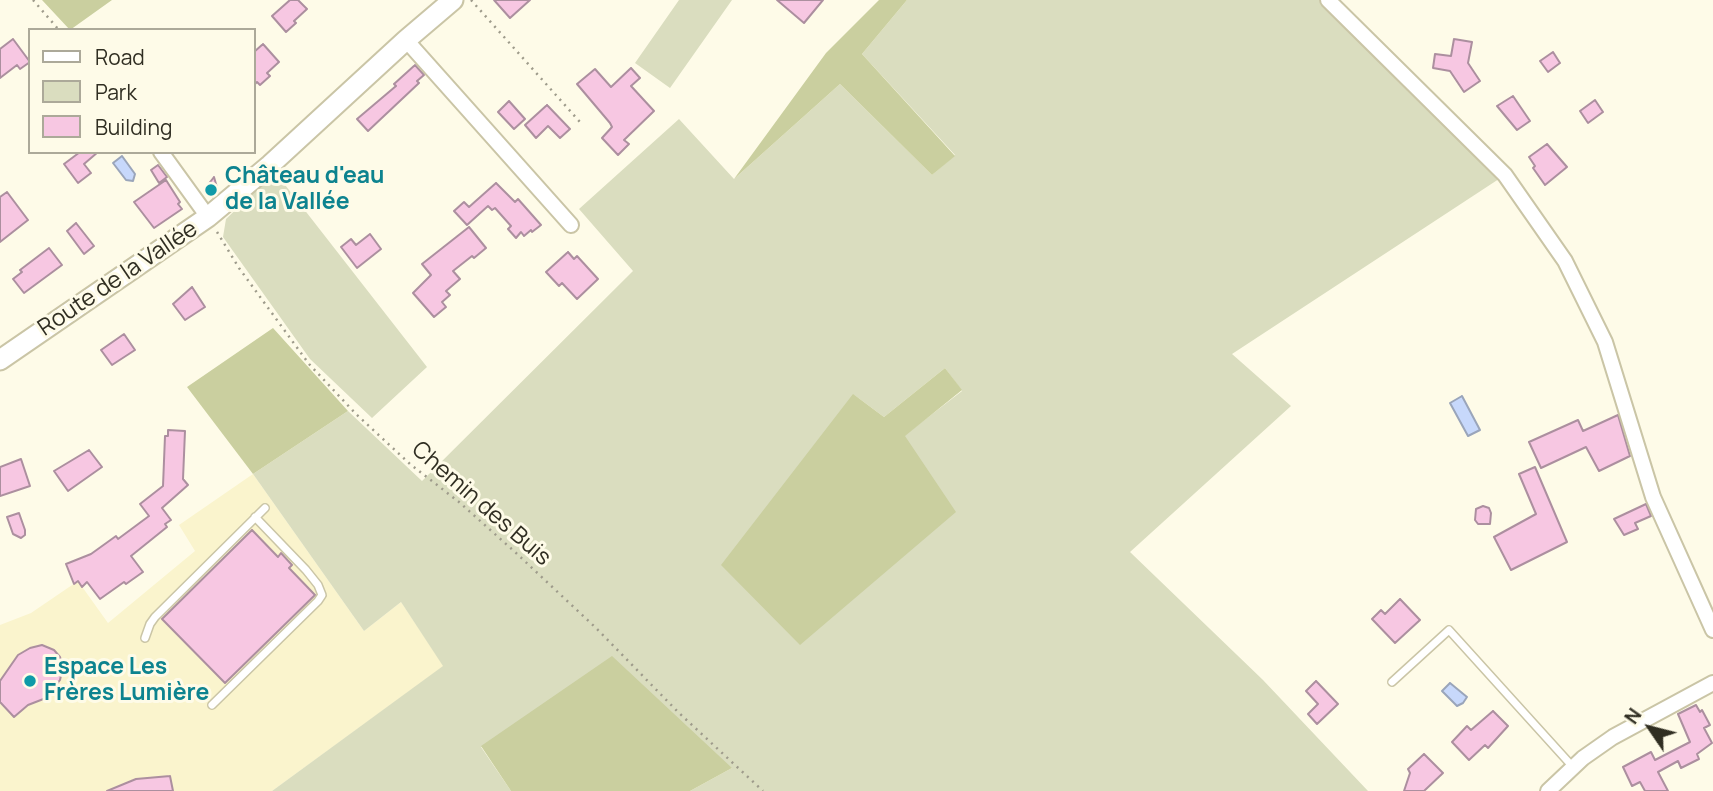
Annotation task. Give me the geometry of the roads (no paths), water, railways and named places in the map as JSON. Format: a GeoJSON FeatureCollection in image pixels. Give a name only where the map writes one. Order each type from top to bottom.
{"type":"FeatureCollection","features":[{"type":"Feature","properties":{"kind":"street","name":"Route de la Vallée"},"geometry":{"type":"LineString","coordinates":[[0,360],[208,217],[270,165],[453,0]]}},
{"type":"Feature","properties":{"kind":"street"},"geometry":{"type":"LineString","coordinates":[[1328,0],[1505,175],[1565,261],[1605,342],[1653,497],[1713,630]]}},
{"type":"Feature","properties":{"kind":"street"},"geometry":{"type":"LineString","coordinates":[[406,40],[571,225]]}},
{"type":"Feature","properties":{"kind":"street"},"geometry":{"type":"LineString","coordinates":[[162,154],[208,217]]}},
{"type":"Feature","properties":{"kind":"street"},"geometry":{"type":"LineString","coordinates":[[1548,791],[1573,767],[1612,737],[1713,683]]}},
{"type":"Feature","properties":{"kind":"lane"},"geometry":{"type":"LineString","coordinates":[[145,638],[155,617],[265,508]]}},
{"type":"Feature","properties":{"kind":"lane"},"geometry":{"type":"LineString","coordinates":[[212,705],[321,596],[318,585],[306,570],[255,517]]}},
{"type":"Feature","properties":{"kind":"lane"},"geometry":{"type":"LineString","coordinates":[[1392,682],[1449,630],[1573,767]]}},
{"type":"Feature","properties":{"kind":"water"},"geometry":{"type":"Polygon","coordinates":[[[122,156],[135,174],[133,181],[126,180],[113,163],[122,156]]]}},
{"type":"Feature","properties":{"kind":"water"},"geometry":{"type":"Polygon","coordinates":[[[1462,396],[1480,430],[1468,436],[1450,403],[1462,396]]]}},
{"type":"Feature","properties":{"kind":"water"},"geometry":{"type":"Polygon","coordinates":[[[1450,683],[1467,697],[1457,706],[1442,691],[1450,683]]]}},
{"type":"Feature","properties":{"kind":"place","name":"Château d'eau de la Vallée"},"geometry":{"type":"Point","coordinates":[211,190]}},
{"type":"Feature","properties":{"kind":"place","name":"Espace Les Frères Lumière"},"geometry":{"type":"Point","coordinates":[30,681]}}]}
